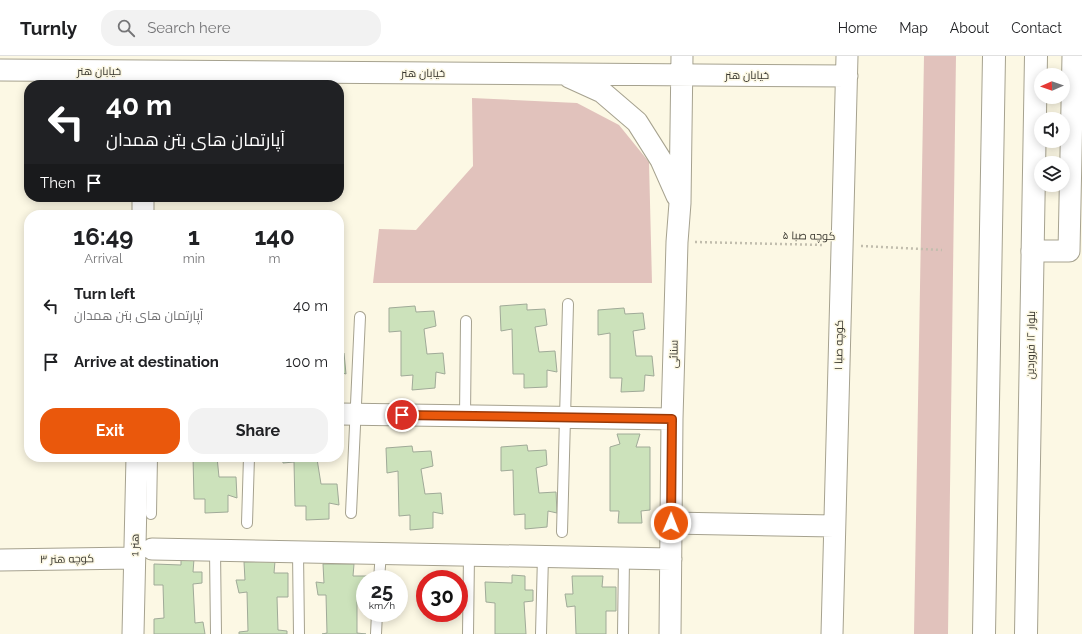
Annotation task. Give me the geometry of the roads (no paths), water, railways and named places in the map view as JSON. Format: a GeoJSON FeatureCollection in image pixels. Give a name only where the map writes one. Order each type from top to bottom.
{"type":"FeatureCollection","features":[{"type":"Feature","properties":{"kind":"main road"},"geometry":{"type":"LineString","coordinates":[[984,634],[994,56]]}},
{"type":"Feature","properties":{"kind":"main road","name":"بلوار ۱۲ فروردین"},"geometry":{"type":"LineString","coordinates":[[1026,634],[1036,56]]}},
{"type":"Feature","properties":{"kind":"street"},"geometry":{"type":"LineString","coordinates":[[1032,251],[1069,251],[1073,56]]}},
{"type":"Feature","properties":{"kind":"street","name":"خیابان هنر"},"geometry":{"type":"LineString","coordinates":[[0,70],[97,63],[146,78],[194,64],[380,64],[561,74],[682,65],[847,66]]}},
{"type":"Feature","properties":{"kind":"street","name":"سنائی"},"geometry":{"type":"LineString","coordinates":[[670,634],[672,419],[677,242],[680,203],[682,65]]}},
{"type":"Feature","properties":{"kind":"street","name":"کوچه صبا ۱"},"geometry":{"type":"LineString","coordinates":[[832,634],[841,245],[847,66]]}},
{"type":"Feature","properties":{"kind":"street"},"geometry":{"type":"LineString","coordinates":[[561,74],[602,92],[637,122],[661,160],[680,203]]}},
{"type":"Feature","properties":{"kind":"street"},"geometry":{"type":"LineString","coordinates":[[347,414],[672,419]]}},
{"type":"Feature","properties":{"kind":"street","name":"هنر 1"},"geometry":{"type":"LineString","coordinates":[[133,634],[143,553],[137,462]]}},
{"type":"Feature","properties":{"kind":"street"},"geometry":{"type":"LineString","coordinates":[[671,523],[834,526]]}},
{"type":"Feature","properties":{"kind":"street","name":"کوچه هنر ۳"},"geometry":{"type":"LineString","coordinates":[[0,560],[214,550],[670,559]]}},
{"type":"Feature","properties":{"kind":"lane"},"geometry":{"type":"LineString","coordinates":[[562,532],[568,304]]}},
{"type":"Feature","properties":{"kind":"lane"},"geometry":{"type":"LineString","coordinates":[[351,514],[347,414],[360,317]]}},
{"type":"Feature","properties":{"kind":"lane"},"geometry":{"type":"LineString","coordinates":[[465,416],[466,321]]}},
{"type":"Feature","properties":{"kind":"lane"},"geometry":{"type":"LineString","coordinates":[[151,514],[152,462]]}},
{"type":"Feature","properties":{"kind":"lane"},"geometry":{"type":"LineString","coordinates":[[247,523],[249,462]]}},
{"type":"Feature","properties":{"kind":"lane"},"geometry":{"type":"LineString","coordinates":[[214,550],[216,634]]}},
{"type":"Feature","properties":{"kind":"lane"},"geometry":{"type":"LineString","coordinates":[[298,552],[299,634]]}},
{"type":"Feature","properties":{"kind":"lane"},"geometry":{"type":"LineString","coordinates":[[380,570],[381,553]]}},
{"type":"Feature","properties":{"kind":"lane"},"geometry":{"type":"LineString","coordinates":[[468,634],[469,555]]}},
{"type":"Feature","properties":{"kind":"lane"},"geometry":{"type":"LineString","coordinates":[[541,634],[543,556]]}},
{"type":"Feature","properties":{"kind":"lane"},"geometry":{"type":"LineString","coordinates":[[623,634],[624,558]]}},
{"type":"Feature","properties":{"kind":"lane"},"geometry":{"type":"LineString","coordinates":[[376,634],[377,622]]}}]}
